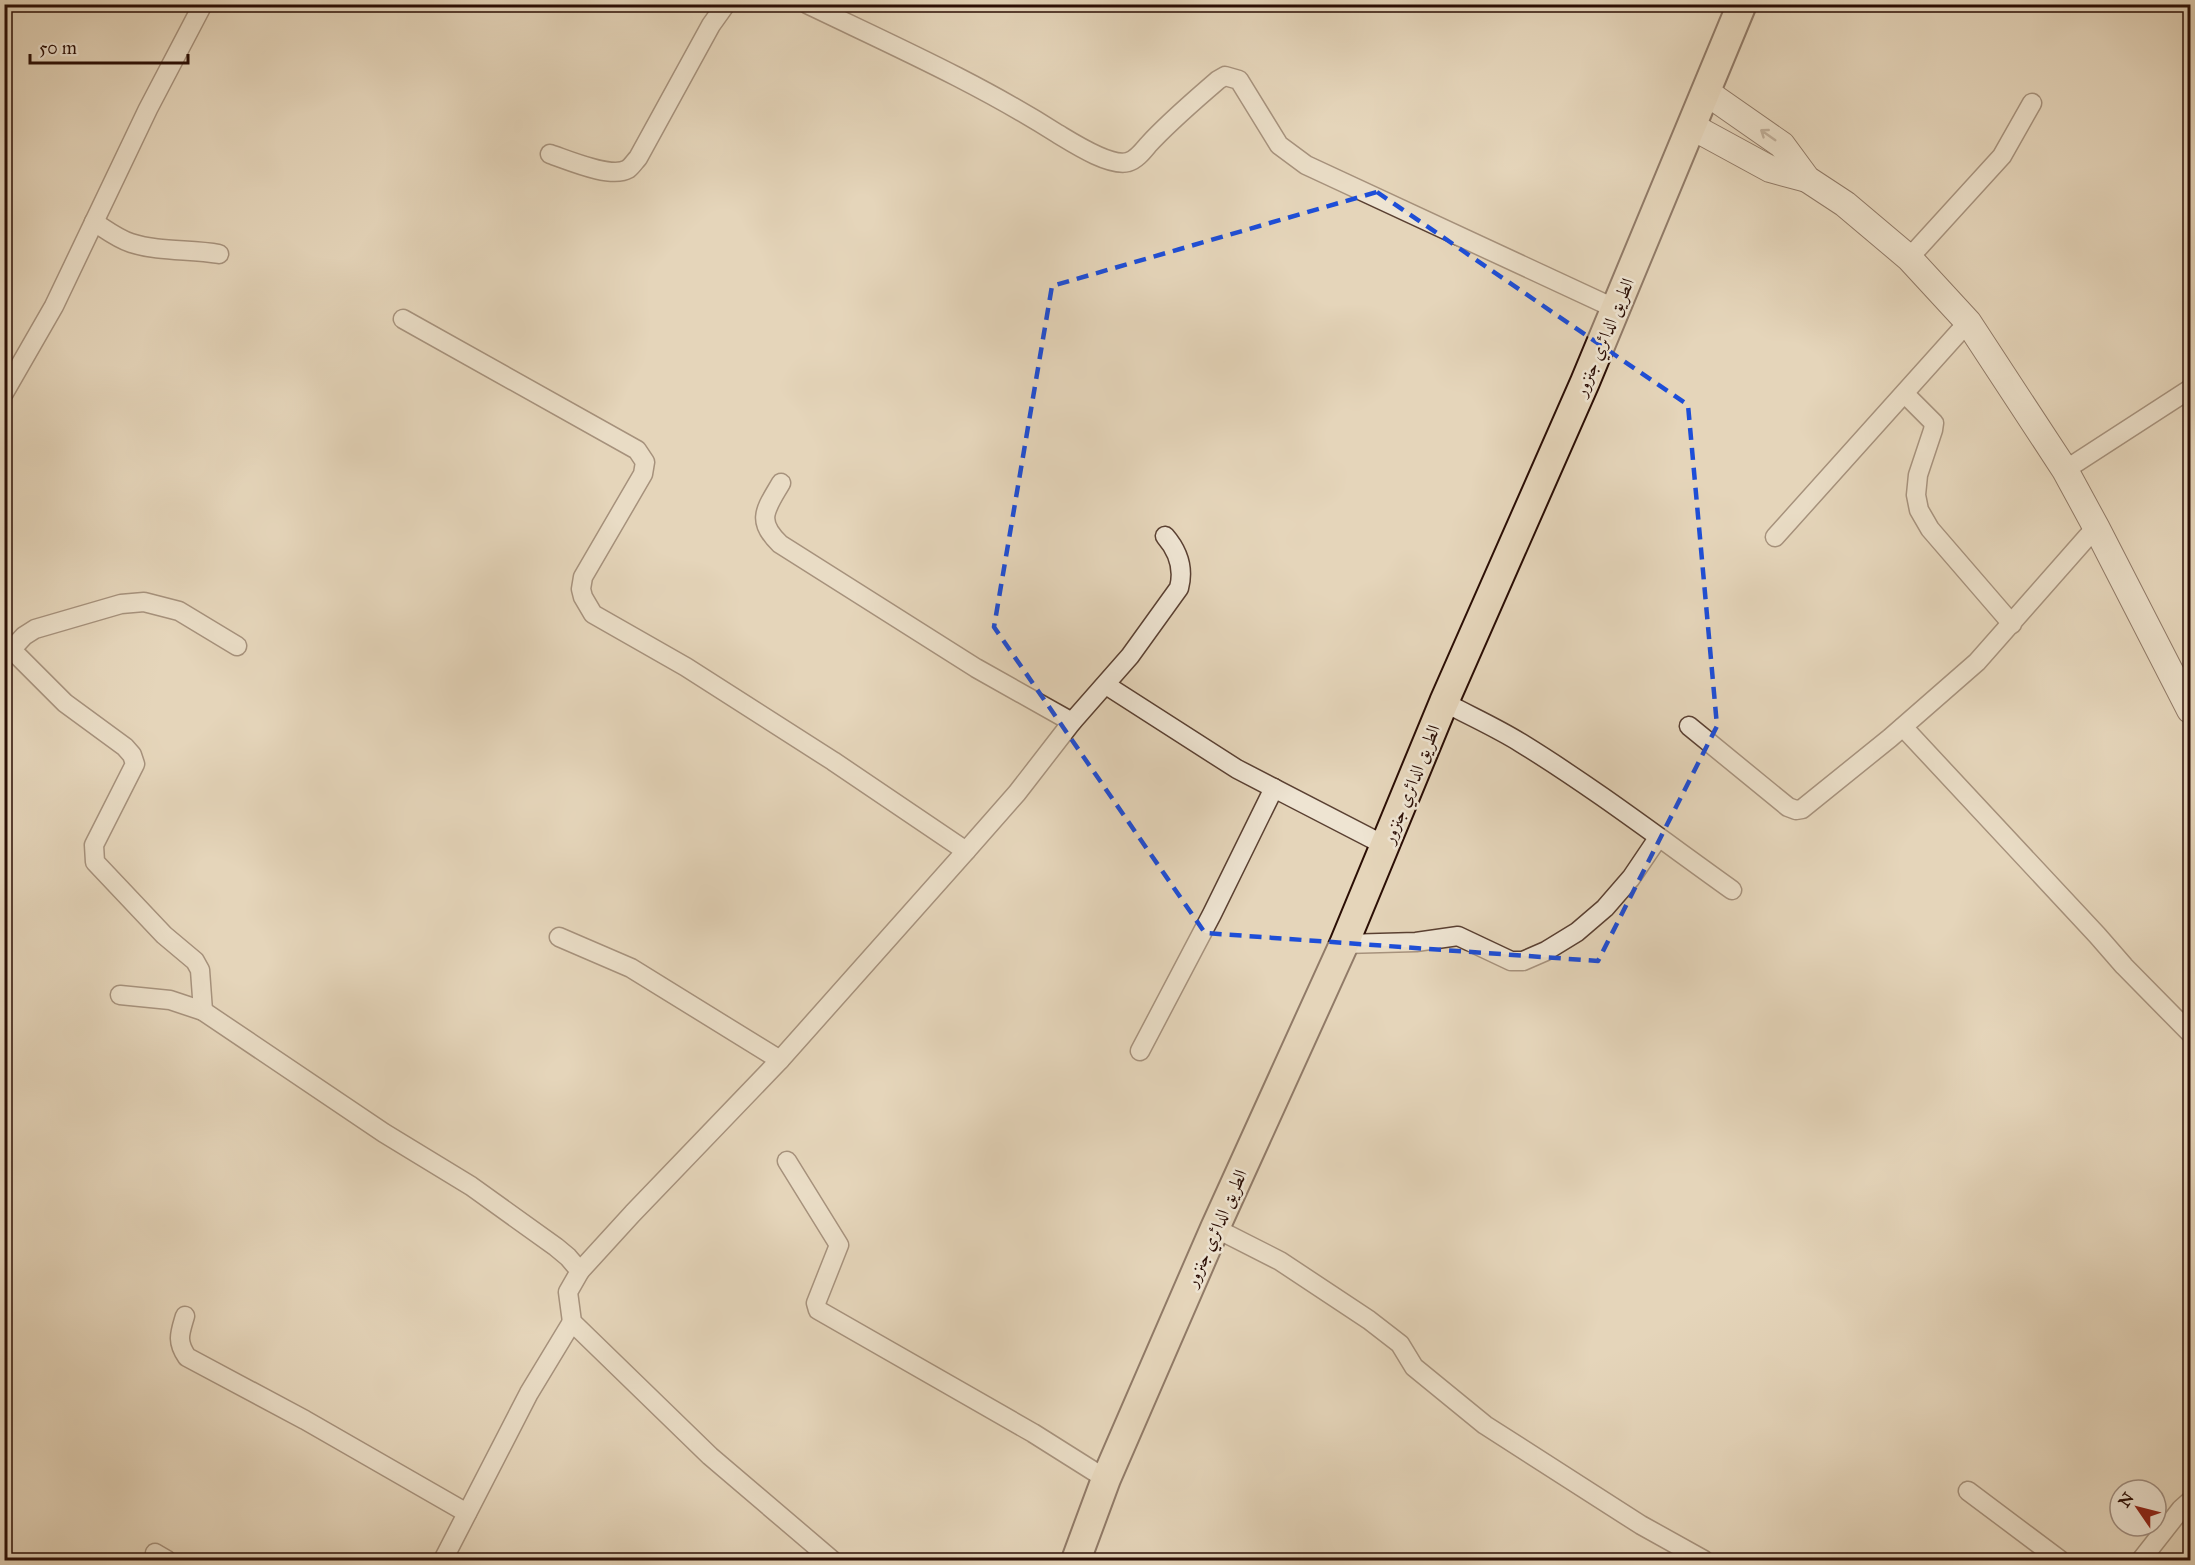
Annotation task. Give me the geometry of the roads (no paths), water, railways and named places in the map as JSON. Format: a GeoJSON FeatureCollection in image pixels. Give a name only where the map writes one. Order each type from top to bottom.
{"type":"FeatureCollection","features":[{"type":"Feature","properties":{"kind":"main road","name":"الطريق الدائري جنزور"},"geometry":{"type":"LineString","coordinates":[[1076,1560],[1106,1479],[1215,1228],[1344,944],[1444,702],[1616,309],[1742,4]]}},
{"type":"Feature","properties":{"kind":"street"},"geometry":{"type":"LineString","coordinates":[[4,393],[54,306],[148,109],[203,4]]}},
{"type":"Feature","properties":{"kind":"street"},"geometry":{"type":"LineString","coordinates":[[550,154],[605,171],[628,169],[638,158],[711,25],[726,4]]}},
{"type":"Feature","properties":{"kind":"street"},"geometry":{"type":"LineString","coordinates":[[807,4],[981,88],[1095,154],[1122,163],[1131,162],[1138,156],[1162,130],[1218,80],[1225,76],[1232,77],[1243,85],[1279,145],[1306,165],[1616,309]]}},
{"type":"Feature","properties":{"kind":"street"},"geometry":{"type":"LineString","coordinates":[[1706,92],[1782,145],[1807,178],[1845,204],[1909,258],[1968,322],[2065,470],[2190,710]]}},
{"type":"Feature","properties":{"kind":"street"},"geometry":{"type":"LineString","coordinates":[[1909,258],[2002,156],[2032,103]]}},
{"type":"Feature","properties":{"kind":"street"},"geometry":{"type":"LineString","coordinates":[[1691,126],[1770,169],[1807,178]]}},
{"type":"Feature","properties":{"kind":"street"},"geometry":{"type":"LineString","coordinates":[[94,222],[129,242],[160,249],[219,254]]}},
{"type":"Feature","properties":{"kind":"street"},"geometry":{"type":"LineString","coordinates":[[404,319],[624,442],[637,450],[645,462],[643,474],[583,577],[580,589],[582,597],[593,614],[696,673],[833,761],[966,851]]}},
{"type":"Feature","properties":{"kind":"street"},"geometry":{"type":"LineString","coordinates":[[1775,537],[1968,322]]}},
{"type":"Feature","properties":{"kind":"street"},"geometry":{"type":"LineString","coordinates":[[2065,470],[2190,389]]}},
{"type":"Feature","properties":{"kind":"street"},"geometry":{"type":"LineString","coordinates":[[1905,394],[1934,423],[1934,430],[1918,475],[1916,495],[1919,510],[1930,529],[2012,624]]}},
{"type":"Feature","properties":{"kind":"street"},"geometry":{"type":"LineString","coordinates":[[781,483],[766,509],[764,522],[769,534],[780,544],[956,656],[1072,722]]}},
{"type":"Feature","properties":{"kind":"street"},"geometry":{"type":"LineString","coordinates":[[1689,726],[1782,802],[1796,810],[1802,809],[1903,727],[1977,662],[2096,527]]}},
{"type":"Feature","properties":{"kind":"street"},"geometry":{"type":"LineString","coordinates":[[832,1560],[710,1456],[573,1322],[568,1292],[580,1271],[633,1212],[780,1059],[966,851],[1017,793],[1072,722],[1106,685],[1146,635],[1179,588],[1182,577],[1173,546],[1164,536]]}},
{"type":"Feature","properties":{"kind":"street"},"geometry":{"type":"LineString","coordinates":[[203,1011],[200,970],[195,961],[164,934],[95,862],[94,845],[135,764],[132,755],[125,747],[65,704],[15,653],[14,648],[24,636],[35,629],[122,604],[144,602],[179,611],[237,646]]}},
{"type":"Feature","properties":{"kind":"street"},"geometry":{"type":"LineString","coordinates":[[1106,685],[1237,769],[1386,846]]}},
{"type":"Feature","properties":{"kind":"street"},"geometry":{"type":"LineString","coordinates":[[1444,702],[1551,762],[1732,890]]}},
{"type":"Feature","properties":{"kind":"street"},"geometry":{"type":"LineString","coordinates":[[1903,727],[2124,966],[2190,1033]]}},
{"type":"Feature","properties":{"kind":"street"},"geometry":{"type":"LineString","coordinates":[[1140,1051],[1212,914],[1274,788]]}},
{"type":"Feature","properties":{"kind":"street"},"geometry":{"type":"LineString","coordinates":[[1344,944],[1416,942],[1458,936],[1511,961],[1523,961],[1546,951],[1577,932],[1605,909],[1631,878],[1659,838]]}},
{"type":"Feature","properties":{"kind":"street"},"geometry":{"type":"LineString","coordinates":[[559,937],[631,968],[780,1059]]}},
{"type":"Feature","properties":{"kind":"street"},"geometry":{"type":"LineString","coordinates":[[120,995],[170,1000],[203,1011],[384,1133],[471,1186],[556,1247],[580,1271]]}},
{"type":"Feature","properties":{"kind":"street"},"geometry":{"type":"LineString","coordinates":[[787,1161],[839,1245],[839,1250],[816,1303],[818,1310],[1033,1433],[1106,1479]]}},
{"type":"Feature","properties":{"kind":"street"},"geometry":{"type":"LineString","coordinates":[[1215,1228],[1280,1261],[1370,1320],[1400,1344],[1414,1367],[1485,1425],[1631,1519],[1704,1560]]}},
{"type":"Feature","properties":{"kind":"street"},"geometry":{"type":"LineString","coordinates":[[185,1316],[180,1334],[181,1347],[187,1357],[305,1420],[468,1513]]}},
{"type":"Feature","properties":{"kind":"street"},"geometry":{"type":"LineString","coordinates":[[443,1560],[529,1394],[573,1322]]}},
{"type":"Feature","properties":{"kind":"street"},"geometry":{"type":"LineString","coordinates":[[1968,1491],[2060,1560]]}},
{"type":"Feature","properties":{"kind":"street"},"geometry":{"type":"LineString","coordinates":[[2141,1560],[2181,1509],[2190,1501]]}}]}
